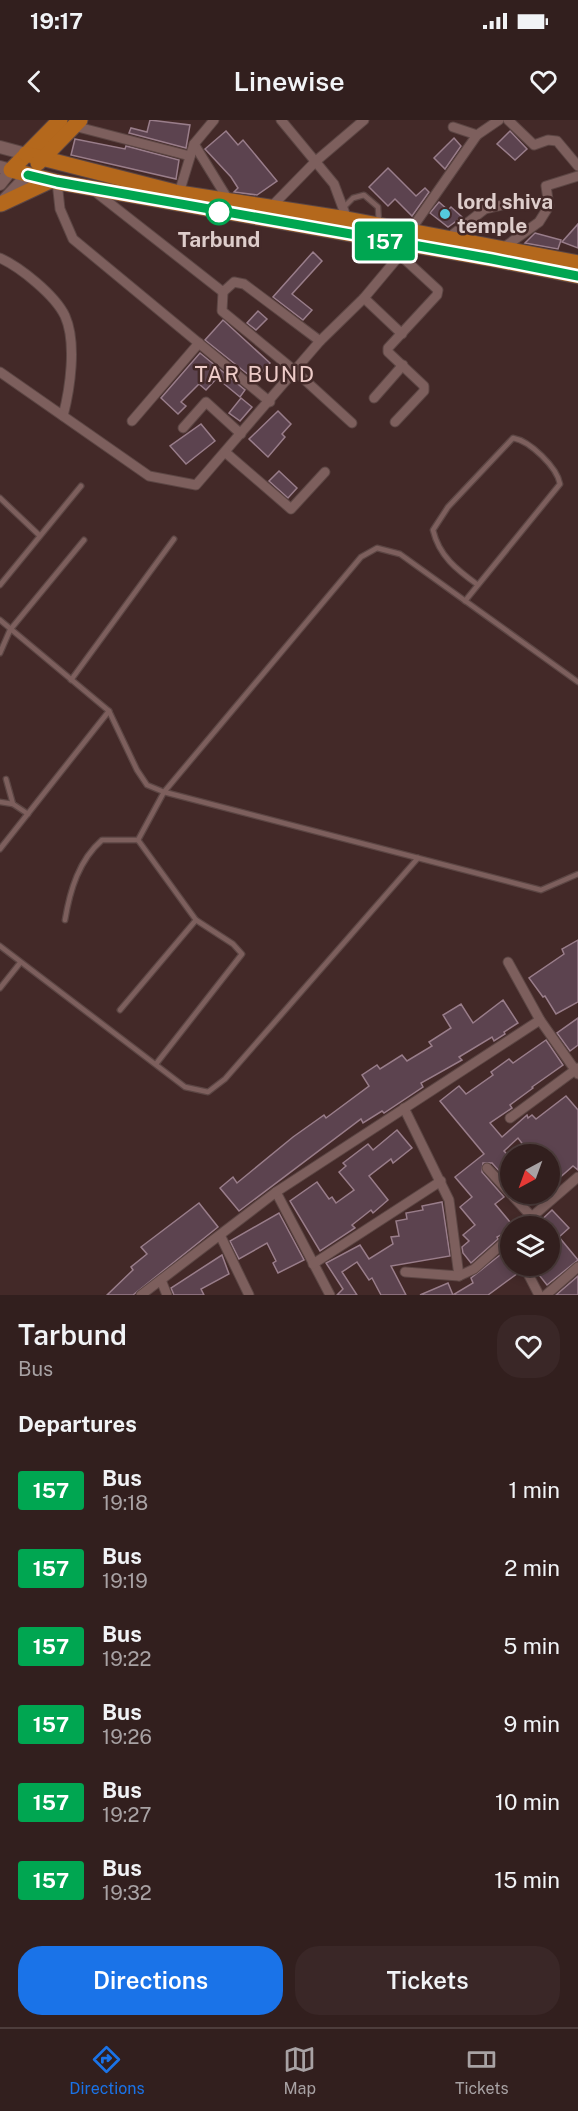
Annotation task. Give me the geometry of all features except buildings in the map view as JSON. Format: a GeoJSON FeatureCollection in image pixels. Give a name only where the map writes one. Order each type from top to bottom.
{"type":"FeatureCollection","features":[{"type":"Feature","properties":{"kind":"highway"},"geometry":{"type":"LineString","coordinates":[[6,168],[71,122]]}},
{"type":"Feature","properties":{"kind":"highway"},"geometry":{"type":"LineString","coordinates":[[28,175],[71,122]]}},
{"type":"Feature","properties":{"kind":"highway"},"geometry":{"type":"LineString","coordinates":[[26,154],[179,193],[271,207],[345,213],[379,226],[405,243],[448,238],[578,263]]}},
{"type":"Feature","properties":{"kind":"highway"},"geometry":{"type":"LineString","coordinates":[[6,168],[54,182],[91,189],[405,243],[578,276]]}},
{"type":"Feature","properties":{"kind":"highway"},"geometry":{"type":"LineString","coordinates":[[1,205],[54,182]]}},
{"type":"Feature","properties":{"kind":"street"},"geometry":{"type":"LineString","coordinates":[[179,193],[194,144],[214,120]]}},
{"type":"Feature","properties":{"kind":"street"},"geometry":{"type":"LineString","coordinates":[[281,120],[334,184],[345,213]]}},
{"type":"Feature","properties":{"kind":"street"},"geometry":{"type":"LineString","coordinates":[[271,207],[316,161],[364,120]]}},
{"type":"Feature","properties":{"kind":"street"},"geometry":{"type":"LineString","coordinates":[[0,372],[149,476],[195,485],[270,402],[320,341],[364,298],[405,243],[477,135],[499,120]]}},
{"type":"Feature","properties":{"kind":"street"},"geometry":{"type":"LineString","coordinates":[[508,120],[534,145],[548,140],[557,141],[578,166]]}},
{"type":"Feature","properties":{"kind":"street"},"geometry":{"type":"LineString","coordinates":[[71,122],[190,156]]}},
{"type":"Feature","properties":{"kind":"street"},"geometry":{"type":"LineString","coordinates":[[453,127],[477,135]]}},
{"type":"Feature","properties":{"kind":"street"},"geometry":{"type":"LineString","coordinates":[[194,144],[229,201]]}},
{"type":"Feature","properties":{"kind":"street"},"geometry":{"type":"LineString","coordinates":[[0,147],[26,154]]}},
{"type":"Feature","properties":{"kind":"street"},"geometry":{"type":"LineString","coordinates":[[0,184],[6,168]]}},
{"type":"Feature","properties":{"kind":"street"},"geometry":{"type":"LineString","coordinates":[[1,205],[28,175]]}},
{"type":"Feature","properties":{"kind":"street"},"geometry":{"type":"LineString","coordinates":[[503,248],[539,222],[549,206],[546,186],[578,176]]}},
{"type":"Feature","properties":{"kind":"street"},"geometry":{"type":"LineString","coordinates":[[54,182],[60,209],[74,239],[270,402]]}},
{"type":"Feature","properties":{"kind":"street"},"geometry":{"type":"LineString","coordinates":[[91,189],[223,292]]}},
{"type":"Feature","properties":{"kind":"street"},"geometry":{"type":"LineString","coordinates":[[448,238],[484,209],[507,204]]}},
{"type":"Feature","properties":{"kind":"street"},"geometry":{"type":"LineString","coordinates":[[395,422],[424,391],[424,386],[388,352],[388,348],[437,295],[438,290],[405,243]]}},
{"type":"Feature","properties":{"kind":"street"},"geometry":{"type":"LineString","coordinates":[[0,258],[11,263],[38,284],[65,315],[72,383],[63,416]]}},
{"type":"Feature","properties":{"kind":"street"},"geometry":{"type":"LineString","coordinates":[[320,341],[244,284],[234,282],[223,292],[222,311],[295,371],[352,423]]}},
{"type":"Feature","properties":{"kind":"street"},"geometry":{"type":"LineString","coordinates":[[364,298],[402,334]]}},
{"type":"Feature","properties":{"kind":"street"},"geometry":{"type":"LineString","coordinates":[[132,421],[199,343]]}},
{"type":"Feature","properties":{"kind":"street"},"geometry":{"type":"LineString","coordinates":[[374,398],[403,365]]}},
{"type":"Feature","properties":{"kind":"street"},"geometry":{"type":"LineString","coordinates":[[183,428],[206,402],[241,434]]}},
{"type":"Feature","properties":{"kind":"street"},"geometry":{"type":"LineString","coordinates":[[225,452],[291,509],[325,472]]}},
{"type":"Feature","properties":{"kind":"street"},"geometry":{"type":"LineString","coordinates":[[508,962],[540,1020],[577,1071],[510,1118]]}},
{"type":"Feature","properties":{"kind":"street"},"geometry":{"type":"LineString","coordinates":[[141,1295],[221,1237],[276,1192],[540,1020]]}},
{"type":"Feature","properties":{"kind":"street"},"geometry":{"type":"LineString","coordinates":[[404,1108],[441,1181],[448,1200],[459,1276]]}},
{"type":"Feature","properties":{"kind":"street"},"geometry":{"type":"LineString","coordinates":[[487,1168],[500,1183]]}},
{"type":"Feature","properties":{"kind":"street"},"geometry":{"type":"LineString","coordinates":[[520,1204],[531,1216],[578,1177]]}},
{"type":"Feature","properties":{"kind":"street"},"geometry":{"type":"LineString","coordinates":[[313,1264],[441,1181]]}},
{"type":"Feature","properties":{"kind":"street"},"geometry":{"type":"LineString","coordinates":[[276,1192],[330,1295]]}},
{"type":"Feature","properties":{"kind":"street"},"geometry":{"type":"LineString","coordinates":[[221,1237],[249,1295]]}},
{"type":"Feature","properties":{"kind":"street"},"geometry":{"type":"LineString","coordinates":[[405,1272],[459,1276],[474,1269],[500,1247]]}},
{"type":"Feature","properties":{"kind":"street"},"geometry":{"type":"LineString","coordinates":[[546,1295],[578,1267]]}},
{"type":"Feature","properties":{"kind":"street"},"geometry":{"type":"LineString","coordinates":[[530,1276],[539,1295]]}},
{"type":"Feature","properties":{"kind":"street"},"geometry":{"type":"LineString","coordinates":[[160,1280],[167,1295]]}},
{"type":"Feature","properties":{"kind":"lane"},"geometry":{"type":"LineString","coordinates":[[345,213],[353,198],[364,195],[378,207],[379,226]]}},
{"type":"Feature","properties":{"kind":"lane"},"geometry":{"type":"LineString","coordinates":[[465,601],[478,585],[560,483],[558,471],[521,439],[513,438],[448,507],[433,530],[435,541],[450,564],[478,585]]}},
{"type":"Feature","properties":{"kind":"lane"},"geometry":{"type":"LineString","coordinates":[[0,585],[81,486]]}},
{"type":"Feature","properties":{"kind":"lane"},"geometry":{"type":"LineString","coordinates":[[0,498],[39,535]]}},
{"type":"Feature","properties":{"kind":"lane"},"geometry":{"type":"LineString","coordinates":[[71,680],[174,539]]}},
{"type":"Feature","properties":{"kind":"lane"},"geometry":{"type":"LineString","coordinates":[[0,653],[10,630],[84,540]]}},
{"type":"Feature","properties":{"kind":"lane"},"geometry":{"type":"LineString","coordinates":[[138,840],[165,792],[361,557],[377,548],[400,554],[578,682]]}},
{"type":"Feature","properties":{"kind":"lane"},"geometry":{"type":"LineString","coordinates":[[0,620],[109,711],[137,770],[147,785],[165,792],[541,890],[578,874]]}},
{"type":"Feature","properties":{"kind":"lane"},"geometry":{"type":"LineString","coordinates":[[0,849],[109,711]]}},
{"type":"Feature","properties":{"kind":"lane"},"geometry":{"type":"LineString","coordinates":[[6,779],[13,804]]}},
{"type":"Feature","properties":{"kind":"lane"},"geometry":{"type":"LineString","coordinates":[[0,802],[13,804],[28,814]]}},
{"type":"Feature","properties":{"kind":"lane"},"geometry":{"type":"LineString","coordinates":[[65,920],[78,871],[90,850],[102,840],[138,840]]}},
{"type":"Feature","properties":{"kind":"lane"},"geometry":{"type":"LineString","coordinates":[[138,840],[196,920],[233,944],[242,954],[156,1064]]}},
{"type":"Feature","properties":{"kind":"lane"},"geometry":{"type":"LineString","coordinates":[[0,946],[185,1087],[208,1092],[225,1079],[418,858]]}},
{"type":"Feature","properties":{"kind":"lane"},"geometry":{"type":"LineString","coordinates":[[120,1010],[196,920]]}},
{"type":"Feature","properties":{"kind":"lane"},"geometry":{"type":"LineString","coordinates":[[0,988],[20,963]]}},
{"type":"Feature","properties":{"kind":"bus line","name":"157"},"geometry":{"type":"LineString","coordinates":[[28,175],[578,276]]}},
{"type":"Feature","properties":{"kind":"place","name":"Tarbund"},"geometry":{"type":"Point","coordinates":[219,212]}},
{"type":"Feature","properties":{"kind":"place","name":"lord shiva temple"},"geometry":{"type":"Point","coordinates":[445,214]}},
{"type":"Feature","properties":{"kind":"district","name":"TAR BUND"},"geometry":{"type":"Point","coordinates":[255,374]}}]}
